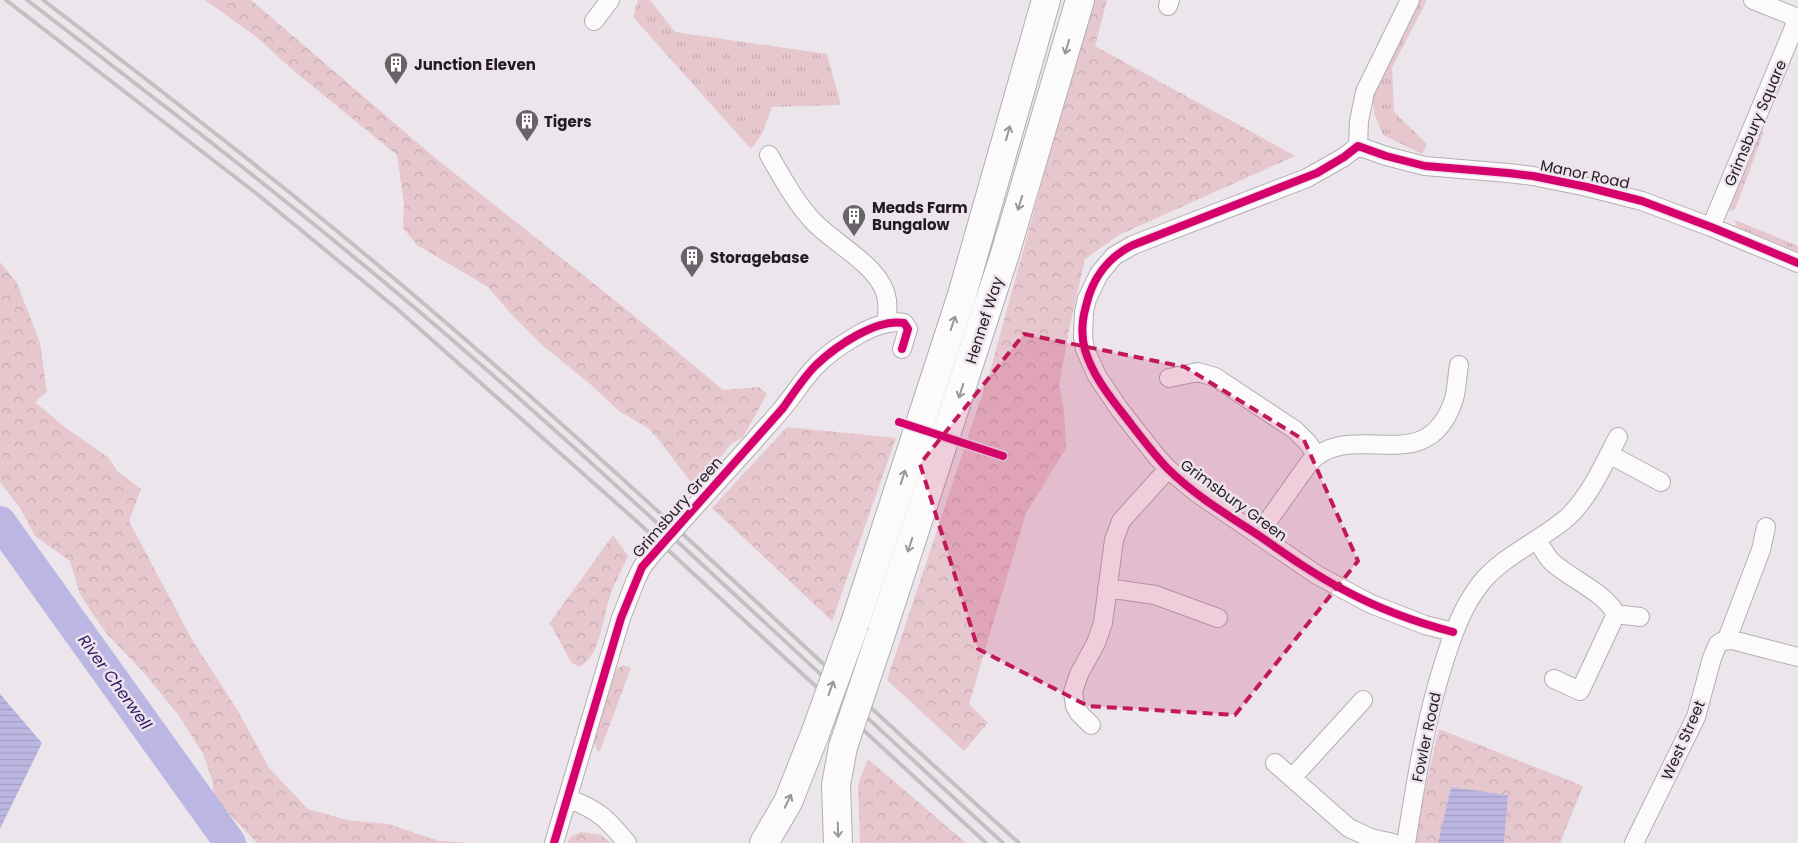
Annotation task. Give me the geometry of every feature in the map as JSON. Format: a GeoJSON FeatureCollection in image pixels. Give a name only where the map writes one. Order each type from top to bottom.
{"type":"FeatureCollection","features":[{"type":"Feature","properties":{"kind":"highway","name":"Hennef Way"},"geometry":{"type":"LineString","coordinates":[[764,843],[788,802],[855,623],[962,295],[1046,0]]}},
{"type":"Feature","properties":{"kind":"highway","name":"Hennef Way"},"geometry":{"type":"LineString","coordinates":[[838,843],[836,785],[843,747],[1004,257],[1080,0]]}},
{"type":"Feature","properties":{"kind":"street"},"geometry":{"type":"LineString","coordinates":[[594,21],[610,0]]}},
{"type":"Feature","properties":{"kind":"street"},"geometry":{"type":"LineString","coordinates":[[1358,146],[1359,121],[1366,92],[1410,0]]}},
{"type":"Feature","properties":{"kind":"street","name":"Grimsbury Square"},"geometry":{"type":"LineString","coordinates":[[1711,227],[1798,18],[1753,0]]}},
{"type":"Feature","properties":{"kind":"street","name":"Manor Road"},"geometry":{"type":"LineString","coordinates":[[1358,146],[1386,156],[1425,166],[1508,173],[1587,187],[1642,201],[1711,227],[1798,264]]}},
{"type":"Feature","properties":{"kind":"street","name":"Grimsbury Green"},"geometry":{"type":"LineString","coordinates":[[1358,146],[1344,158],[1307,178],[1124,249],[1099,274],[1087,299],[1082,337],[1084,349],[1097,376],[1108,393],[1168,469],[1197,493],[1258,536],[1343,590],[1401,616],[1454,632]]}},
{"type":"Feature","properties":{"kind":"street"},"geometry":{"type":"LineString","coordinates":[[769,154],[806,213],[823,232],[868,267],[876,277],[887,299],[887,323],[898,322],[907,326],[908,330],[902,349]]}},
{"type":"Feature","properties":{"kind":"street","name":"Grimsbury Green"},"geometry":{"type":"LineString","coordinates":[[554,843],[569,799],[621,618],[634,582],[642,567],[783,408],[800,383],[821,361],[832,351],[853,338],[887,323]]}},
{"type":"Feature","properties":{"kind":"street"},"geometry":{"type":"LineString","coordinates":[[1258,536],[1316,455],[1340,446],[1358,444],[1402,446],[1428,437],[1439,427],[1448,414],[1454,398],[1459,365]]}},
{"type":"Feature","properties":{"kind":"street"},"geometry":{"type":"LineString","coordinates":[[1169,378],[1198,372],[1215,377],[1295,430],[1308,443],[1316,455]]}},
{"type":"Feature","properties":{"kind":"street","name":"Fowler Road"},"geometry":{"type":"LineString","coordinates":[[1406,843],[1432,703],[1454,632],[1466,605],[1482,582],[1510,557],[1570,515],[1586,494],[1618,437]]}},
{"type":"Feature","properties":{"kind":"street"},"geometry":{"type":"LineString","coordinates":[[1609,454],[1661,482]]}},
{"type":"Feature","properties":{"kind":"street"},"geometry":{"type":"LineString","coordinates":[[1091,725],[1075,706],[1073,692],[1078,674],[1100,634],[1106,609],[1111,552],[1121,521],[1168,469]]}},
{"type":"Feature","properties":{"kind":"street","name":"West Street"},"geometry":{"type":"LineString","coordinates":[[1634,843],[1696,717],[1712,658],[1718,644],[1727,640],[1762,550],[1766,527]]}},
{"type":"Feature","properties":{"kind":"street"},"geometry":{"type":"LineString","coordinates":[[1536,540],[1551,562],[1600,596],[1611,606],[1616,614],[1640,618]]}},
{"type":"Feature","properties":{"kind":"street"},"geometry":{"type":"LineString","coordinates":[[1107,588],[1155,595],[1218,618]]}},
{"type":"Feature","properties":{"kind":"street"},"geometry":{"type":"LineString","coordinates":[[1554,679],[1580,691],[1616,614]]}},
{"type":"Feature","properties":{"kind":"street"},"geometry":{"type":"LineString","coordinates":[[1727,640],[1798,657]]}},
{"type":"Feature","properties":{"kind":"street"},"geometry":{"type":"LineString","coordinates":[[1292,778],[1363,700]]}},
{"type":"Feature","properties":{"kind":"street"},"geometry":{"type":"LineString","coordinates":[[1275,763],[1349,828],[1370,838],[1393,843]]}},
{"type":"Feature","properties":{"kind":"street"},"geometry":{"type":"LineString","coordinates":[[569,799],[598,812],[608,820],[627,843]]}},
{"type":"Feature","properties":{"kind":"highlighted area"},"geometry":{"type":"Polygon","coordinates":[[[1024,334],[1185,367],[1304,440],[1358,561],[1235,715],[1088,706],[978,649],[920,464],[1024,334]]]}},
{"type":"Feature","properties":{"kind":"green space"},"geometry":{"type":"Polygon","coordinates":[[[205,0],[251,0],[434,157],[632,314],[723,390],[759,387],[767,394],[743,437],[731,444],[698,486],[693,485],[648,428],[619,411],[590,384],[542,345],[511,314],[488,287],[417,245],[403,228],[404,204],[397,155],[294,71],[254,35],[205,0]]]}},
{"type":"Feature","properties":{"kind":"green space"},"geometry":{"type":"Polygon","coordinates":[[[638,0],[650,0],[675,32],[827,54],[841,105],[772,107],[762,134],[751,149],[633,17],[638,0]]]}},
{"type":"Feature","properties":{"kind":"green space"},"geometry":{"type":"Polygon","coordinates":[[[1092,0],[1107,0],[1095,46],[1295,156],[1119,235],[1085,259],[1059,386],[1064,410],[1066,448],[1026,513],[969,704],[988,723],[964,751],[887,680],[990,371],[1092,0]]]}},
{"type":"Feature","properties":{"kind":"green space"},"geometry":{"type":"Polygon","coordinates":[[[1414,0],[1427,0],[1392,68],[1394,112],[1427,144],[1422,154],[1383,135],[1374,114],[1372,92],[1414,0]]]}},
{"type":"Feature","properties":{"kind":"green space"},"geometry":{"type":"Polygon","coordinates":[[[1759,131],[1764,132],[1735,209],[1730,211],[1730,205],[1759,131]]]}},
{"type":"Feature","properties":{"kind":"green space"},"geometry":{"type":"Polygon","coordinates":[[[1735,220],[1798,246],[1798,252],[1737,227],[1735,220]]]}},
{"type":"Feature","properties":{"kind":"green space"},"geometry":{"type":"Polygon","coordinates":[[[0,262],[17,283],[40,343],[47,392],[35,402],[66,428],[109,458],[117,471],[141,489],[129,521],[191,638],[238,711],[269,768],[308,809],[347,820],[388,824],[439,841],[472,843],[257,843],[214,798],[212,779],[203,754],[179,716],[146,675],[107,634],[90,610],[80,594],[70,561],[35,536],[20,508],[0,482],[0,262]]]}},
{"type":"Feature","properties":{"kind":"green space"},"geometry":{"type":"Polygon","coordinates":[[[787,427],[896,438],[832,621],[712,508],[787,427]]]}},
{"type":"Feature","properties":{"kind":"green space"},"geometry":{"type":"Polygon","coordinates":[[[613,535],[628,556],[611,593],[597,645],[586,662],[579,667],[571,662],[549,624],[613,535]]]}},
{"type":"Feature","properties":{"kind":"green space"},"geometry":{"type":"Polygon","coordinates":[[[623,665],[631,668],[598,752],[592,738],[613,676],[617,669],[623,665]]]}},
{"type":"Feature","properties":{"kind":"green space"},"geometry":{"type":"Polygon","coordinates":[[[1439,729],[1583,786],[1560,843],[1504,843],[1507,795],[1451,787],[1438,843],[1414,843],[1439,729]]]}},
{"type":"Feature","properties":{"kind":"green space"},"geometry":{"type":"Polygon","coordinates":[[[868,759],[966,843],[860,843],[858,784],[868,759]]]}},
{"type":"Feature","properties":{"kind":"green space"},"geometry":{"type":"Polygon","coordinates":[[[581,832],[601,835],[611,843],[567,843],[570,837],[581,832]]]}},
{"type":"Feature","properties":{"kind":"shaded area"},"geometry":{"type":"Polygon","coordinates":[[[0,694],[42,743],[0,829],[0,694]]]}},
{"type":"Feature","properties":{"kind":"shaded area"},"geometry":{"type":"Polygon","coordinates":[[[1451,787],[1508,795],[1504,843],[1438,843],[1451,787]]]}},
{"type":"Feature","properties":{"kind":"waterway","name":"River Cherwell"},"geometry":{"type":"LineString","coordinates":[[0,522],[230,843]]}},
{"type":"Feature","properties":{"kind":"railway"},"geometry":{"type":"LineString","coordinates":[[6,0],[257,194],[396,308],[632,517],[986,843]]}},
{"type":"Feature","properties":{"kind":"railway"},"geometry":{"type":"LineString","coordinates":[[27,0],[308,220],[472,357],[673,537],[1003,843]]}},
{"type":"Feature","properties":{"kind":"railway"},"geometry":{"type":"LineString","coordinates":[[43,0],[266,173],[429,308],[618,475],[1019,843]]}},
{"type":"Feature","properties":{"kind":"cycle path"},"geometry":{"type":"LineString","coordinates":[[1453,632],[1384,609],[1333,584],[1212,505],[1167,468],[1107,392],[1096,376],[1085,350],[1082,328],[1086,306],[1092,287],[1109,262],[1133,245],[1317,173],[1358,146],[1386,156],[1425,166],[1533,176],[1642,201],[1798,263]]}},
{"type":"Feature","properties":{"kind":"cycle path"},"geometry":{"type":"LineString","coordinates":[[554,843],[621,618],[642,567],[783,408],[807,375],[824,358],[857,335],[869,329],[893,323],[904,323],[908,329],[902,349]]}},
{"type":"Feature","properties":{"kind":"cycle path"},"geometry":{"type":"LineString","coordinates":[[899,422],[1003,456]]}},
{"type":"Feature","properties":{"kind":"place","name":"Junction Eleven"},"geometry":{"type":"Point","coordinates":[396,85]}},
{"type":"Feature","properties":{"kind":"place","name":"Tigers"},"geometry":{"type":"Point","coordinates":[527,142]}},
{"type":"Feature","properties":{"kind":"place","name":"Meads Farm Bungalow"},"geometry":{"type":"Point","coordinates":[854,237]}},
{"type":"Feature","properties":{"kind":"place","name":"Storagebase"},"geometry":{"type":"Point","coordinates":[692,278]}}]}
